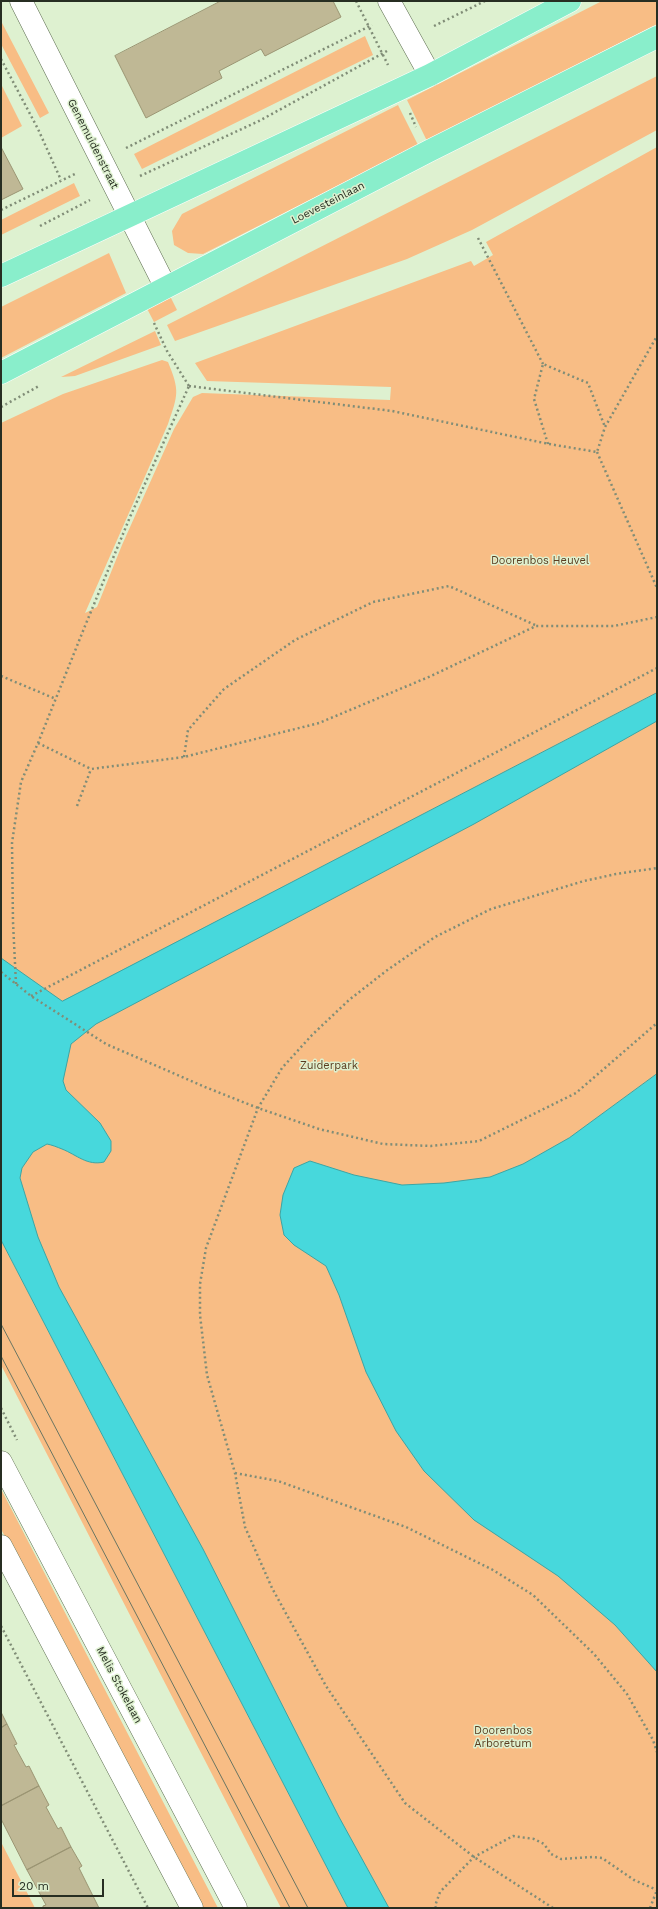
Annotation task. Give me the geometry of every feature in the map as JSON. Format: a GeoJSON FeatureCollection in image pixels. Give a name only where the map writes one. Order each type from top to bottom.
{"type":"FeatureCollection","features":[{"type":"Feature","properties":{"kind":"main road"},"geometry":{"type":"LineString","coordinates":[[1,276],[430,75],[570,1]]}},
{"type":"Feature","properties":{"kind":"main road","name":"Loevesteinlaan"},"geometry":{"type":"LineString","coordinates":[[1,373],[165,286],[436,147],[657,37]]}},
{"type":"Feature","properties":{"kind":"street","name":"Genemuidenstraat"},"geometry":{"type":"LineString","coordinates":[[21,1],[165,286]]}},
{"type":"Feature","properties":{"kind":"street"},"geometry":{"type":"LineString","coordinates":[[393,7],[430,75]]}},
{"type":"Feature","properties":{"kind":"street","name":"Melis Stokelaan"},"geometry":{"type":"LineString","coordinates":[[1,1462],[236,1908]]}},
{"type":"Feature","properties":{"kind":"street"},"geometry":{"type":"LineString","coordinates":[[1,1546],[192,1908]]}},
{"type":"Feature","properties":{"kind":"path"},"geometry":{"type":"LineString","coordinates":[[36,228],[115,187],[259,122],[409,38],[486,1]]}},
{"type":"Feature","properties":{"kind":"path"},"geometry":{"type":"LineString","coordinates":[[1,210],[60,180],[102,161],[393,7]]}},
{"type":"Feature","properties":{"kind":"path"},"geometry":{"type":"LineString","coordinates":[[1,59],[38,130],[60,180]]}},
{"type":"Feature","properties":{"kind":"path"},"geometry":{"type":"LineString","coordinates":[[478,238],[543,364],[588,383],[605,427]]}},
{"type":"Feature","properties":{"kind":"path"},"geometry":{"type":"LineString","coordinates":[[657,336],[605,427],[597,452],[657,588]]}},
{"type":"Feature","properties":{"kind":"path"},"geometry":{"type":"LineString","coordinates":[[543,364],[534,400],[548,444]]}},
{"type":"Feature","properties":{"kind":"path"},"geometry":{"type":"LineString","coordinates":[[16,984],[13,922],[12,844],[21,782],[127,524],[189,386],[392,411],[548,444],[597,452]]}},
{"type":"Feature","properties":{"kind":"path"},"geometry":{"type":"LineString","coordinates":[[184,757],[188,730],[224,689],[295,640],[373,602],[449,586],[536,626],[614,626],[657,618]]}},
{"type":"Feature","properties":{"kind":"path"},"geometry":{"type":"LineString","coordinates":[[38,743],[91,769],[184,757],[319,723],[431,676],[536,626]]}},
{"type":"Feature","properties":{"kind":"path"},"geometry":{"type":"LineString","coordinates":[[31,996],[657,668]]}},
{"type":"Feature","properties":{"kind":"path"},"geometry":{"type":"LineString","coordinates":[[1,676],[56,699]]}},
{"type":"Feature","properties":{"kind":"path"},"geometry":{"type":"LineString","coordinates":[[77,806],[91,769]]}},
{"type":"Feature","properties":{"kind":"path"},"geometry":{"type":"LineString","coordinates":[[553,1908],[474,1857],[405,1803],[326,1686],[272,1588],[245,1527],[235,1473],[207,1375],[200,1315],[200,1284],[206,1248],[258,1108],[282,1068],[312,1035],[349,1000],[386,971],[435,937],[491,909],[536,894],[616,874],[657,868]]}},
{"type":"Feature","properties":{"kind":"path"},"geometry":{"type":"LineString","coordinates":[[1,972],[31,996],[106,1044],[205,1087],[258,1108],[319,1129],[382,1144],[431,1146],[479,1141],[576,1094],[657,1023]]}},
{"type":"Feature","properties":{"kind":"path"},"geometry":{"type":"LineString","coordinates":[[235,1473],[278,1481],[406,1527],[493,1570],[533,1596],[594,1654],[627,1694],[653,1740],[657,1752]]}},
{"type":"Feature","properties":{"kind":"path"},"geometry":{"type":"LineString","coordinates":[[1,1626],[148,1908]]}},
{"type":"Feature","properties":{"kind":"path"},"geometry":{"type":"LineString","coordinates":[[436,1908],[435,1906],[440,1892],[474,1857],[513,1836],[534,1839],[544,1844],[551,1854],[561,1859],[592,1857],[602,1858],[634,1880],[657,1890],[650,1908]]}},
{"type":"Feature","properties":{"kind":"green space"},"geometry":{"type":"Polygon","coordinates":[[[602,1],[657,1],[657,24],[427,141],[407,100],[602,1]]]}},
{"type":"Feature","properties":{"kind":"green space"},"geometry":{"type":"Polygon","coordinates":[[[1,21],[49,113],[40,118],[1,44],[1,21]]]}},
{"type":"Feature","properties":{"kind":"green space"},"geometry":{"type":"Polygon","coordinates":[[[365,36],[373,55],[142,169],[134,154],[365,36]]]}},
{"type":"Feature","properties":{"kind":"green space"},"geometry":{"type":"Polygon","coordinates":[[[657,76],[657,130],[472,230],[407,259],[175,341],[167,325],[657,76]]]}},
{"type":"Feature","properties":{"kind":"green space"},"geometry":{"type":"Polygon","coordinates":[[[1,84],[22,126],[1,138],[1,84]]]}},
{"type":"Feature","properties":{"kind":"green space"},"geometry":{"type":"Polygon","coordinates":[[[398,105],[418,145],[203,254],[188,253],[174,245],[172,231],[182,214],[398,105]]]}},
{"type":"Feature","properties":{"kind":"green space","name":"Zuiderpark"},"geometry":{"type":"Polygon","coordinates":[[[657,147],[657,1908],[366,1908],[1,1196],[1,423],[63,394],[162,360],[168,362],[176,387],[176,399],[168,424],[85,613],[97,607],[122,545],[174,429],[193,397],[202,393],[390,400],[391,387],[207,381],[195,363],[471,261],[474,266],[493,255],[486,242],[657,147]]]}},
{"type":"Feature","properties":{"kind":"green space"},"geometry":{"type":"Polygon","coordinates":[[[74,183],[80,196],[1,235],[1,220],[74,183]]]}},
{"type":"Feature","properties":{"kind":"green space"},"geometry":{"type":"Polygon","coordinates":[[[109,253],[126,293],[1,358],[1,307],[109,253]]]}},
{"type":"Feature","properties":{"kind":"green space"},"geometry":{"type":"Polygon","coordinates":[[[165,286],[177,310],[154,322],[142,299],[165,286]]]}},
{"type":"Feature","properties":{"kind":"green space"},"geometry":{"type":"Polygon","coordinates":[[[155,331],[161,345],[75,376],[61,377],[155,331]]]}},
{"type":"Feature","properties":{"kind":"green space"},"geometry":{"type":"Polygon","coordinates":[[[1,1240],[348,1908],[281,1908],[1,1365],[1,1240]]]}},
{"type":"Feature","properties":{"kind":"green space"},"geometry":{"type":"Polygon","coordinates":[[[1,1489],[218,1908],[200,1908],[1,1529],[1,1489]]]}},
{"type":"Feature","properties":{"kind":"green space"},"geometry":{"type":"Polygon","coordinates":[[[1,1842],[35,1908],[1,1908],[1,1842]]]}},
{"type":"Feature","properties":{"kind":"water"},"geometry":{"type":"Polygon","coordinates":[[[657,693],[657,721],[474,824],[96,1024],[71,1044],[63,1081],[66,1090],[100,1123],[111,1141],[111,1151],[104,1162],[98,1163],[87,1161],[53,1145],[47,1144],[33,1152],[22,1168],[20,1178],[38,1237],[59,1287],[203,1549],[339,1817],[389,1908],[348,1908],[1,1240],[1,958],[62,1001],[657,693]]]}},
{"type":"Feature","properties":{"kind":"water"},"geometry":{"type":"Polygon","coordinates":[[[657,1074],[657,1672],[615,1625],[558,1576],[474,1520],[424,1471],[396,1431],[366,1372],[339,1295],[326,1266],[294,1245],[284,1235],[280,1215],[283,1195],[294,1168],[310,1161],[354,1175],[402,1185],[444,1183],[490,1177],[523,1164],[569,1138],[657,1074]]]}},
{"type":"Feature","properties":{"kind":"building"},"geometry":{"type":"Polygon","coordinates":[[[221,1],[333,1],[341,17],[265,56],[261,49],[219,71],[222,78],[146,118],[115,56],[221,1]]]}},
{"type":"Feature","properties":{"kind":"building"},"geometry":{"type":"Polygon","coordinates":[[[1,147],[23,189],[1,200],[1,147]]]}},
{"type":"Feature","properties":{"kind":"building"},"geometry":{"type":"Polygon","coordinates":[[[1,1712],[7,1724],[1,1728],[1,1712]]]}},
{"type":"Feature","properties":{"kind":"building"},"geometry":{"type":"Polygon","coordinates":[[[7,1724],[17,1744],[14,1745],[26,1767],[29,1766],[39,1786],[1,1806],[1,1728],[7,1724]]]}},
{"type":"Feature","properties":{"kind":"building"},"geometry":{"type":"Polygon","coordinates":[[[39,1786],[49,1805],[46,1807],[58,1829],[61,1827],[71,1847],[27,1870],[1,1819],[1,1806],[39,1786]]]}},
{"type":"Feature","properties":{"kind":"building"},"geometry":{"type":"Polygon","coordinates":[[[71,1847],[82,1866],[79,1868],[99,1908],[43,1908],[43,1906],[46,1905],[27,1870],[71,1847]]]}},
{"type":"Feature","properties":{"kind":"tram line"},"geometry":{"type":"LineString","coordinates":[[1,1324],[308,1908]]}},
{"type":"Feature","properties":{"kind":"tram line"},"geometry":{"type":"LineString","coordinates":[[1,1356],[290,1908]]}},
{"type":"Feature","properties":{"kind":"park label","name":"Doorenbos Heuvel"},"geometry":{"type":"Point","coordinates":[540,561]}},
{"type":"Feature","properties":{"kind":"park label","name":"Doorenbos Arboretum"},"geometry":{"type":"Point","coordinates":[503,1737]}}]}
